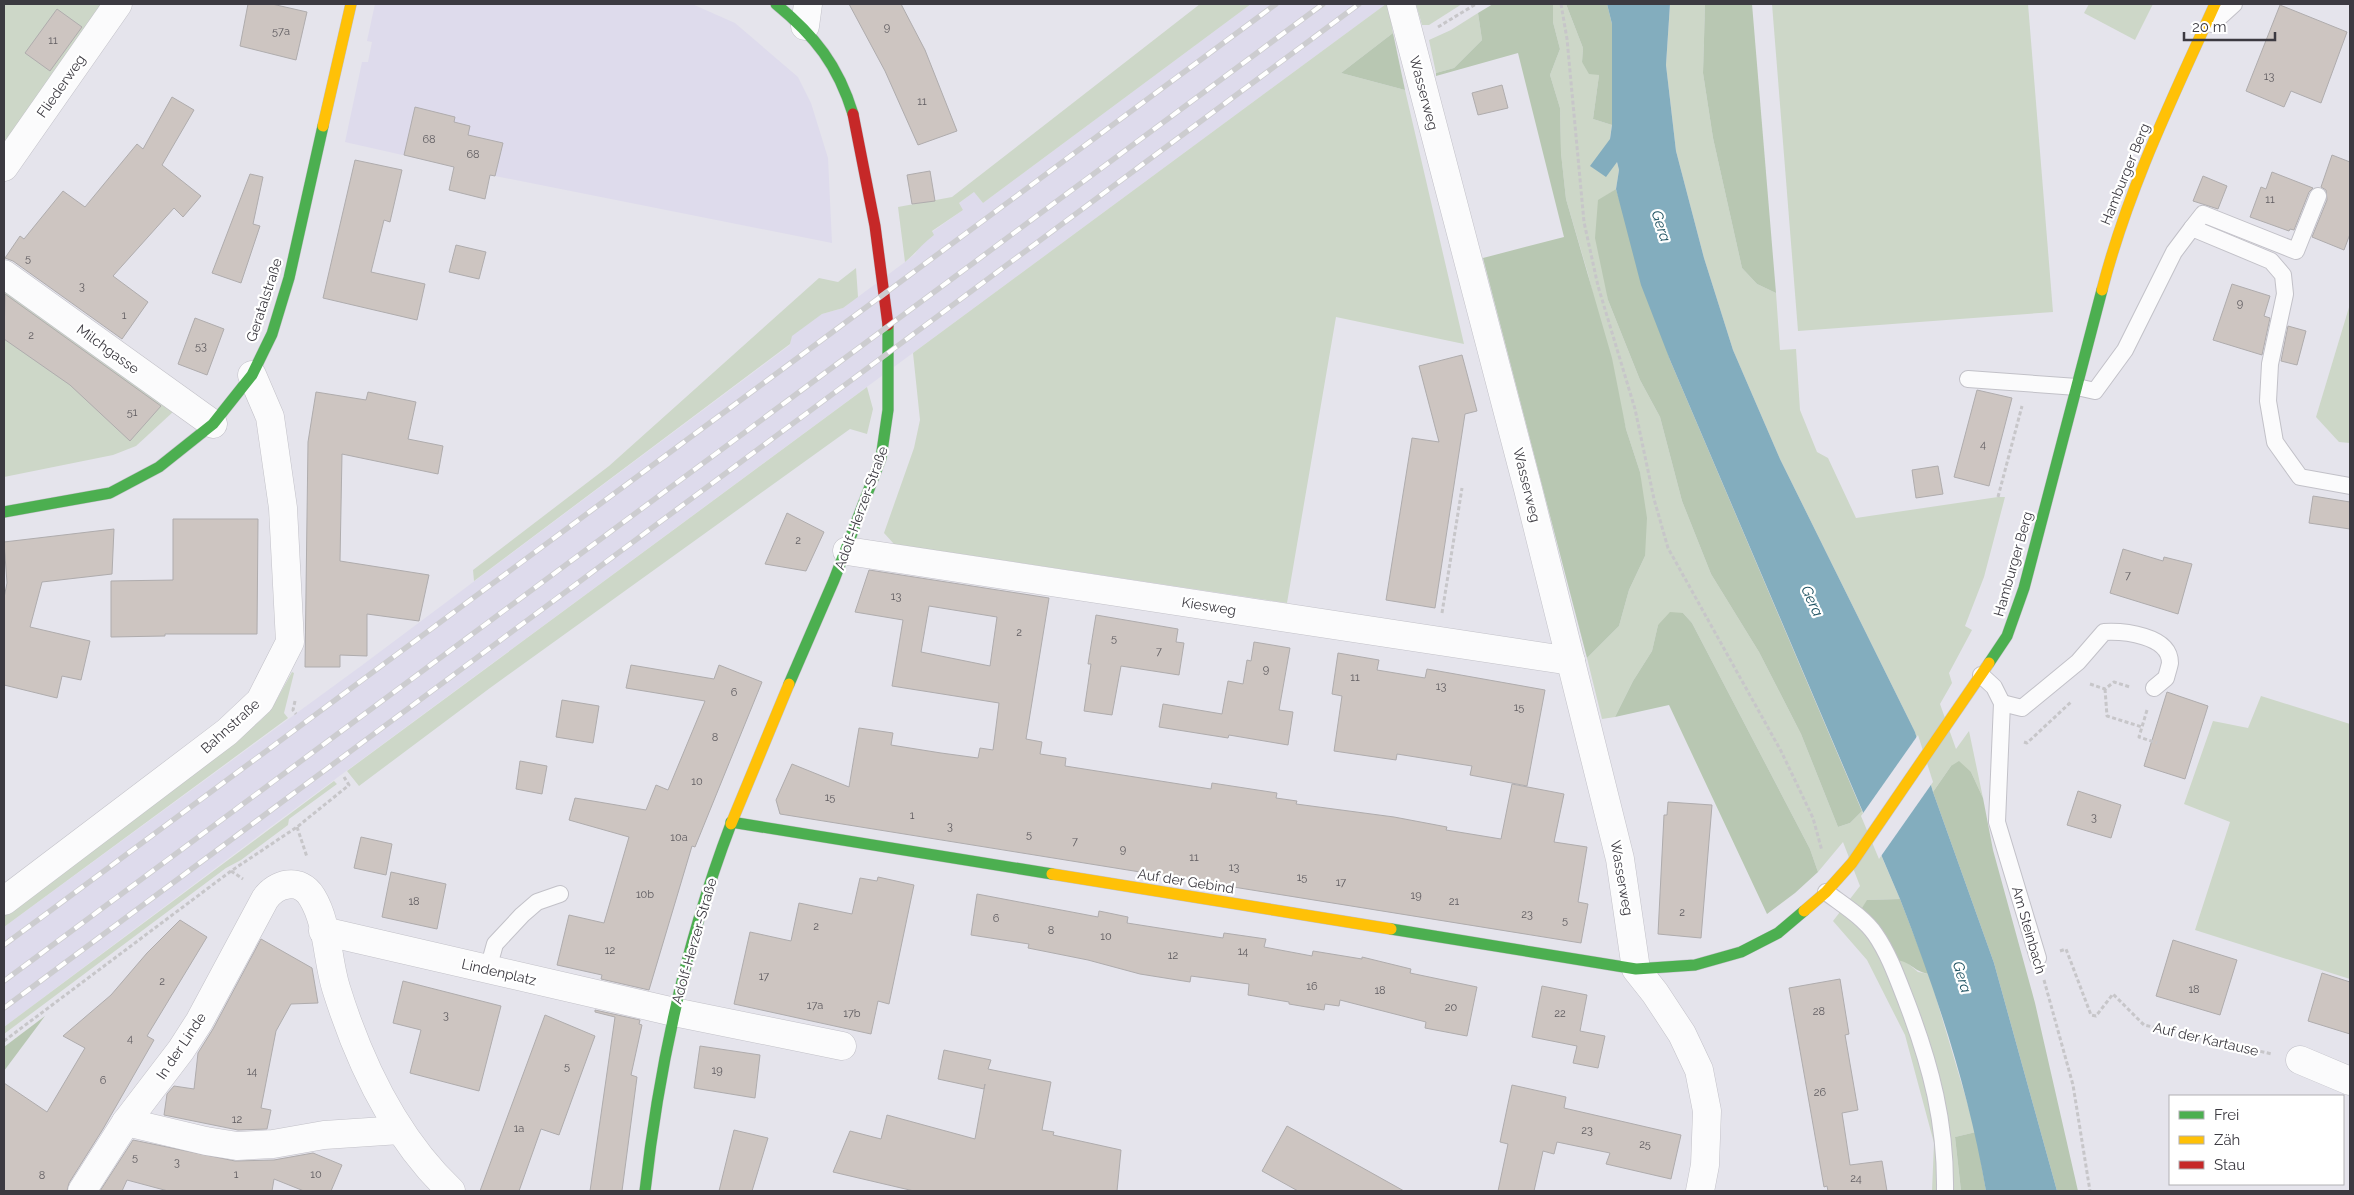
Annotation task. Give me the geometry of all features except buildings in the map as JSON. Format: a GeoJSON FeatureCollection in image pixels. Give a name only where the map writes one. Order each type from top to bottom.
{"type":"FeatureCollection","features":[{"type":"Feature","properties":{"kind":"street","name":"Fliederweg"},"geometry":{"type":"LineString","coordinates":[[4,168],[118,4]]}},
{"type":"Feature","properties":{"kind":"street","name":"Geratalstraße"},"geometry":{"type":"LineString","coordinates":[[4,512],[110,493],[159,467],[212,424],[252,374],[272,334],[289,278],[351,4]]}},
{"type":"Feature","properties":{"kind":"street","name":"Adolf-Herzer-Straße"},"geometry":{"type":"LineString","coordinates":[[645,1191],[651,1136],[674,1012],[702,902],[731,822],[847,550],[876,474],[885,443],[890,373],[882,265],[860,133],[850,99],[837,68],[806,15],[776,4]]}},
{"type":"Feature","properties":{"kind":"street","name":"Wasserweg"},"geometry":{"type":"LineString","coordinates":[[1401,4],[1571,661],[1620,859],[1636,969]]}},
{"type":"Feature","properties":{"kind":"street","name":"Hamburger Berg"},"geometry":{"type":"LineString","coordinates":[[1636,969],[1695,965],[1741,952],[1778,933],[1832,886],[1852,863],[2007,636],[2024,588],[2115,239],[2146,159],[2215,4]]}},
{"type":"Feature","properties":{"kind":"street","name":"Milchgasse"},"geometry":{"type":"LineString","coordinates":[[4,274],[212,424]]}},
{"type":"Feature","properties":{"kind":"street","name":"Bahnstraße"},"geometry":{"type":"LineString","coordinates":[[4,901],[227,732],[260,700],[290,642],[283,508],[270,417],[252,374]]}},
{"type":"Feature","properties":{"kind":"street","name":"Kiesweg"},"geometry":{"type":"LineString","coordinates":[[847,550],[1571,661]]}},
{"type":"Feature","properties":{"kind":"street","name":"Auf der Gebind"},"geometry":{"type":"LineString","coordinates":[[731,822],[1636,969]]}},
{"type":"Feature","properties":{"kind":"street","name":"In der Linde"},"geometry":{"type":"LineString","coordinates":[[82,1191],[126,1122],[182,1050],[269,893],[280,885],[286,884],[294,884],[308,892],[316,906],[323,931]]}},
{"type":"Feature","properties":{"kind":"street"},"geometry":{"type":"LineString","coordinates":[[323,931],[336,987],[367,1068],[400,1130],[421,1158],[451,1191]]}},
{"type":"Feature","properties":{"kind":"street","name":"Lindenplatz"},"geometry":{"type":"LineString","coordinates":[[323,931],[674,1012]]}},
{"type":"Feature","properties":{"kind":"street"},"geometry":{"type":"LineString","coordinates":[[1636,969],[1655,993],[1682,1034],[1699,1070],[1707,1111],[1705,1165],[1700,1191]]}},
{"type":"Feature","properties":{"kind":"street","name":"Adolf-Herzer-Straße"},"geometry":{"type":"LineString","coordinates":[[674,1012],[842,1046]]}},
{"type":"Feature","properties":{"kind":"street"},"geometry":{"type":"LineString","coordinates":[[2300,1060],[2350,1081]]}},
{"type":"Feature","properties":{"kind":"street"},"geometry":{"type":"LineString","coordinates":[[126,1122],[206,1142],[237,1146],[273,1144],[324,1135],[400,1130]]}},
{"type":"Feature","properties":{"kind":"lane"},"geometry":{"type":"LineString","coordinates":[[2200,35],[2234,4]]}},
{"type":"Feature","properties":{"kind":"lane"},"geometry":{"type":"LineString","coordinates":[[1968,378],[2077,387],[2095,391],[2125,350],[2174,252],[2203,214],[2296,251],[2318,196]]}},
{"type":"Feature","properties":{"kind":"lane"},"geometry":{"type":"LineString","coordinates":[[2192,228],[2271,261],[2283,275],[2286,294],[2270,364],[2268,401],[2275,442],[2300,477],[2350,486]]}},
{"type":"Feature","properties":{"kind":"lane"},"geometry":{"type":"LineString","coordinates":[[1981,675],[1994,687],[2002,703],[2022,708],[2078,662],[2104,632],[2123,631],[2143,636],[2156,642],[2165,650],[2170,661],[2166,678],[2153,691]]}},
{"type":"Feature","properties":{"kind":"lane","name":"Am Steinbach"},"geometry":{"type":"LineString","coordinates":[[2002,703],[1998,822],[2038,958]]}},
{"type":"Feature","properties":{"kind":"lane"},"geometry":{"type":"LineString","coordinates":[[1832,886],[1874,933],[1886,954],[1902,990],[1930,1073],[1940,1112],[1946,1155],[1945,1191]]}},
{"type":"Feature","properties":{"kind":"lane"},"geometry":{"type":"LineString","coordinates":[[488,969],[494,944],[537,902],[560,894]]}},
{"type":"Feature","properties":{"kind":"path"},"geometry":{"type":"LineString","coordinates":[[1409,36],[1432,31],[1476,4]]}},
{"type":"Feature","properties":{"kind":"path"},"geometry":{"type":"LineString","coordinates":[[1561,4],[1567,39],[1584,222],[1598,286],[1635,409],[1654,499],[1668,548],[1781,751],[1813,818],[1832,886]]}},
{"type":"Feature","properties":{"kind":"path"},"geometry":{"type":"LineString","coordinates":[[1998,497],[2028,383]]}},
{"type":"Feature","properties":{"kind":"path"},"geometry":{"type":"LineString","coordinates":[[1437,640],[1462,488]]}},
{"type":"Feature","properties":{"kind":"path"},"geometry":{"type":"LineString","coordinates":[[2106,689],[2114,682],[2153,691],[2139,737],[2157,743]]}},
{"type":"Feature","properties":{"kind":"path"},"geometry":{"type":"LineString","coordinates":[[2100,688],[2106,689]]}},
{"type":"Feature","properties":{"kind":"path"},"geometry":{"type":"LineString","coordinates":[[2106,689],[2107,716],[2142,726]]}},
{"type":"Feature","properties":{"kind":"path"},"geometry":{"type":"LineString","coordinates":[[4,1041],[231,871],[297,827],[349,785],[344,778]]}},
{"type":"Feature","properties":{"kind":"path","name":"Auf der Kartause"},"geometry":{"type":"LineString","coordinates":[[2038,958],[2066,949],[2091,1015],[2096,1016],[2113,994],[2144,1025],[2300,1060]]}},
{"type":"Feature","properties":{"kind":"path","name":"Am Steinbach"},"geometry":{"type":"LineString","coordinates":[[2038,958],[2073,1085],[2090,1191]]}},
{"type":"Feature","properties":{"kind":"shaded area"},"geometry":{"type":"Polygon","coordinates":[[[375,4],[692,4],[735,23],[798,77],[811,103],[828,158],[832,243],[495,176],[345,142],[362,62],[368,62],[372,42],[367,41],[375,4]]]}},
{"type":"Feature","properties":{"kind":"shaded area"},"geometry":{"type":"Polygon","coordinates":[[[1251,4],[1386,4],[269,828],[4,1027],[4,927],[361,666],[790,345],[791,336],[822,314],[843,308],[905,262],[915,254],[922,243],[933,235],[932,232],[963,210],[958,204],[974,192],[983,203],[1251,4]]]}},
{"type":"Feature","properties":{"kind":"green space"},"geometry":{"type":"Polygon","coordinates":[[[4,4],[111,4],[4,157],[4,4]]]}},
{"type":"Feature","properties":{"kind":"green space"},"geometry":{"type":"Polygon","coordinates":[[[1200,4],[1251,4],[983,203],[974,192],[959,203],[963,210],[932,231],[934,235],[905,262],[898,207],[952,197],[1200,4]]]}},
{"type":"Feature","properties":{"kind":"green space"},"geometry":{"type":"Polygon","coordinates":[[[1388,4],[1393,33],[1341,73],[1405,90],[1464,344],[1336,317],[1287,603],[894,544],[884,533],[914,448],[920,420],[913,353],[1388,4]]]}},
{"type":"Feature","properties":{"kind":"green space"},"geometry":{"type":"Polygon","coordinates":[[[1416,4],[1462,4],[1429,25],[1422,25],[1416,4]]]}},
{"type":"Feature","properties":{"kind":"green space"},"geometry":{"type":"Polygon","coordinates":[[[1493,4],[1553,4],[1553,22],[1560,49],[1550,75],[1560,108],[1561,153],[1566,199],[1612,358],[1626,429],[1640,472],[1647,518],[1645,556],[1629,590],[1619,626],[1587,658],[1483,258],[1564,237],[1518,53],[1436,76],[1436,73],[1454,68],[1482,40],[1478,13],[1493,4]]]}},
{"type":"Feature","properties":{"kind":"green space"},"geometry":{"type":"Polygon","coordinates":[[[1553,4],[1566,4],[1583,48],[1582,62],[1599,75],[1593,119],[1612,125],[1610,138],[1619,170],[1616,189],[1598,201],[1608,300],[1640,380],[1660,417],[1682,501],[1711,574],[1759,652],[1801,734],[1838,827],[1850,823],[1862,811],[1900,899],[1867,900],[1904,960],[1918,972],[1929,974],[1976,1132],[1955,1137],[1961,1191],[1932,1191],[1934,1143],[1905,1035],[1867,960],[1833,921],[1860,886],[1843,842],[1818,872],[1810,849],[1692,623],[1683,613],[1658,625],[1652,651],[1633,681],[1615,717],[1602,719],[1587,658],[1619,626],[1629,590],[1645,556],[1640,472],[1626,429],[1588,274],[1566,199],[1561,153],[1560,108],[1550,75],[1560,49],[1553,22],[1553,4]]]}},
{"type":"Feature","properties":{"kind":"green space"},"geometry":{"type":"Polygon","coordinates":[[[1566,4],[1607,4],[1612,24],[1612,125],[1593,119],[1599,75],[1589,74],[1582,62],[1583,48],[1566,4]]]}},
{"type":"Feature","properties":{"kind":"green space"},"geometry":{"type":"Polygon","coordinates":[[[1670,4],[1705,4],[1703,73],[1713,138],[1742,268],[1757,284],[1776,293],[1780,350],[1796,349],[1800,410],[1817,452],[1828,458],[1856,518],[2005,497],[1984,577],[1965,626],[1972,630],[1949,673],[1952,683],[1940,704],[1956,749],[1969,731],[1983,798],[1971,772],[1951,766],[1933,792],[1915,732],[1780,459],[1733,350],[1704,258],[1676,151],[1666,65],[1670,4]]]}},
{"type":"Feature","properties":{"kind":"green space"},"geometry":{"type":"Polygon","coordinates":[[[1705,4],[1752,4],[1776,293],[1757,284],[1742,268],[1713,138],[1703,73],[1705,4]]]}},
{"type":"Feature","properties":{"kind":"green space"},"geometry":{"type":"Polygon","coordinates":[[[1772,4],[2028,4],[2053,312],[1798,331],[1772,4]]]}},
{"type":"Feature","properties":{"kind":"green space"},"geometry":{"type":"Polygon","coordinates":[[[2089,4],[2153,4],[2135,40],[2084,13],[2089,4]]]}},
{"type":"Feature","properties":{"kind":"green space"},"geometry":{"type":"Polygon","coordinates":[[[1478,13],[1482,40],[1454,68],[1436,73],[1429,40],[1451,30],[1478,13]]]}},
{"type":"Feature","properties":{"kind":"green space"},"geometry":{"type":"Polygon","coordinates":[[[1393,33],[1405,90],[1341,73],[1393,33]]]}},
{"type":"Feature","properties":{"kind":"green space"},"geometry":{"type":"Polygon","coordinates":[[[1616,189],[1670,360],[1862,811],[1850,823],[1838,827],[1801,734],[1759,652],[1711,574],[1682,501],[1660,417],[1640,380],[1608,300],[1595,238],[1598,200],[1616,189]]]}},
{"type":"Feature","properties":{"kind":"green space"},"geometry":{"type":"Polygon","coordinates":[[[856,268],[858,297],[843,308],[822,314],[792,336],[790,344],[474,581],[473,570],[609,466],[819,278],[838,282],[856,268]]]}},
{"type":"Feature","properties":{"kind":"green space"},"geometry":{"type":"Polygon","coordinates":[[[4,287],[174,411],[136,446],[113,455],[4,477],[4,287]]]}},
{"type":"Feature","properties":{"kind":"green space"},"geometry":{"type":"Polygon","coordinates":[[[2350,304],[2350,443],[2339,442],[2316,417],[2350,304]]]}},
{"type":"Feature","properties":{"kind":"green space"},"geometry":{"type":"Polygon","coordinates":[[[867,387],[873,409],[867,434],[850,429],[490,688],[359,786],[347,771],[867,387]]]}},
{"type":"Feature","properties":{"kind":"green space"},"geometry":{"type":"Polygon","coordinates":[[[1670,612],[1683,613],[1692,623],[1810,849],[1818,872],[1795,893],[1767,914],[1669,705],[1615,717],[1633,681],[1652,651],[1658,625],[1670,612]]]}},
{"type":"Feature","properties":{"kind":"green space"},"geometry":{"type":"Polygon","coordinates":[[[292,672],[294,673],[284,713],[288,718],[4,927],[4,913],[261,720],[272,708],[292,672]]]}},
{"type":"Feature","properties":{"kind":"green space"},"geometry":{"type":"Polygon","coordinates":[[[2261,696],[2350,724],[2350,979],[2195,930],[2230,822],[2184,804],[2213,721],[2248,728],[2261,696]]]}},
{"type":"Feature","properties":{"kind":"green space"},"geometry":{"type":"Polygon","coordinates":[[[1959,761],[1971,772],[1983,798],[1993,850],[2035,1003],[2078,1191],[2057,1191],[1994,963],[1933,792],[1951,766],[1959,761]]]}},
{"type":"Feature","properties":{"kind":"green space"},"geometry":{"type":"Polygon","coordinates":[[[334,781],[337,784],[289,819],[288,825],[241,860],[226,868],[4,1034],[4,1027],[334,781]]]}},
{"type":"Feature","properties":{"kind":"green space"},"geometry":{"type":"Polygon","coordinates":[[[1900,899],[1929,974],[1918,971],[1899,960],[1892,960],[1862,908],[1867,900],[1900,899]]]}},
{"type":"Feature","properties":{"kind":"green space"},"geometry":{"type":"Polygon","coordinates":[[[45,1016],[4,1071],[4,1047],[45,1016]]]}},
{"type":"Feature","properties":{"kind":"green space"},"geometry":{"type":"Polygon","coordinates":[[[1976,1132],[1986,1191],[1961,1191],[1955,1137],[1976,1132]]]}},
{"type":"Feature","properties":{"kind":"water","name":"Gera"},"geometry":{"type":"Polygon","coordinates":[[[1607,4],[1670,4],[1666,65],[1676,151],[1704,258],[1733,350],[1780,459],[1915,732],[1933,792],[1994,963],[2057,1191],[1986,1191],[1971,1117],[1961,1080],[1939,1007],[1914,935],[1670,360],[1641,285],[1616,189],[1619,170],[1617,162],[1606,177],[1590,166],[1610,139],[1612,125],[1612,24],[1607,4]]]}},
{"type":"Feature","properties":{"kind":"pier"},"geometry":{"type":"Polygon","coordinates":[[[1918,735],[1933,782],[1879,859],[1861,816],[1918,735]]]}},
{"type":"Feature","properties":{"kind":"railway"},"geometry":{"type":"LineString","coordinates":[[4,945],[1276,4]]}},
{"type":"Feature","properties":{"kind":"railway"},"geometry":{"type":"LineString","coordinates":[[4,981],[1323,4]]}},
{"type":"Feature","properties":{"kind":"railway"},"geometry":{"type":"LineString","coordinates":[[4,1008],[1359,4]]}},
{"type":"Feature","properties":{"kind":"traffic: fast"},"geometry":{"type":"LineString","coordinates":[[776,4],[814,40],[824,53],[840,81],[853,114]]}},
{"type":"Feature","properties":{"kind":"traffic: fast"},"geometry":{"type":"LineString","coordinates":[[4,512],[110,493],[159,467],[213,424],[252,375],[272,334],[289,278],[323,126]]}},
{"type":"Feature","properties":{"kind":"traffic: fast"},"geometry":{"type":"LineString","coordinates":[[1989,663],[2007,636],[2024,588],[2102,290]]}},
{"type":"Feature","properties":{"kind":"traffic: fast"},"geometry":{"type":"LineString","coordinates":[[789,684],[834,580],[881,458],[888,410],[888,325]]}},
{"type":"Feature","properties":{"kind":"traffic: fast"},"geometry":{"type":"LineString","coordinates":[[731,822],[1052,874]]}},
{"type":"Feature","properties":{"kind":"traffic: fast"},"geometry":{"type":"LineString","coordinates":[[645,1191],[658,1097],[676,1004],[701,913],[731,824]]}},
{"type":"Feature","properties":{"kind":"traffic: fast"},"geometry":{"type":"LineString","coordinates":[[1391,929],[1636,969],[1695,965],[1741,952],[1778,933],[1804,911]]}},
{"type":"Feature","properties":{"kind":"traffic: slow"},"geometry":{"type":"LineString","coordinates":[[323,126],[351,4]]}},
{"type":"Feature","properties":{"kind":"traffic: slow"},"geometry":{"type":"LineString","coordinates":[[2102,290],[2138,180],[2215,4]]}},
{"type":"Feature","properties":{"kind":"traffic: slow"},"geometry":{"type":"LineString","coordinates":[[1804,911],[1826,892],[1852,863],[1989,663]]}},
{"type":"Feature","properties":{"kind":"traffic: slow"},"geometry":{"type":"LineString","coordinates":[[731,824],[789,684]]}},
{"type":"Feature","properties":{"kind":"traffic: slow"},"geometry":{"type":"LineString","coordinates":[[1052,874],[1391,929]]}},
{"type":"Feature","properties":{"kind":"traffic: jam"},"geometry":{"type":"LineString","coordinates":[[853,114],[875,226],[888,325]]}}]}
